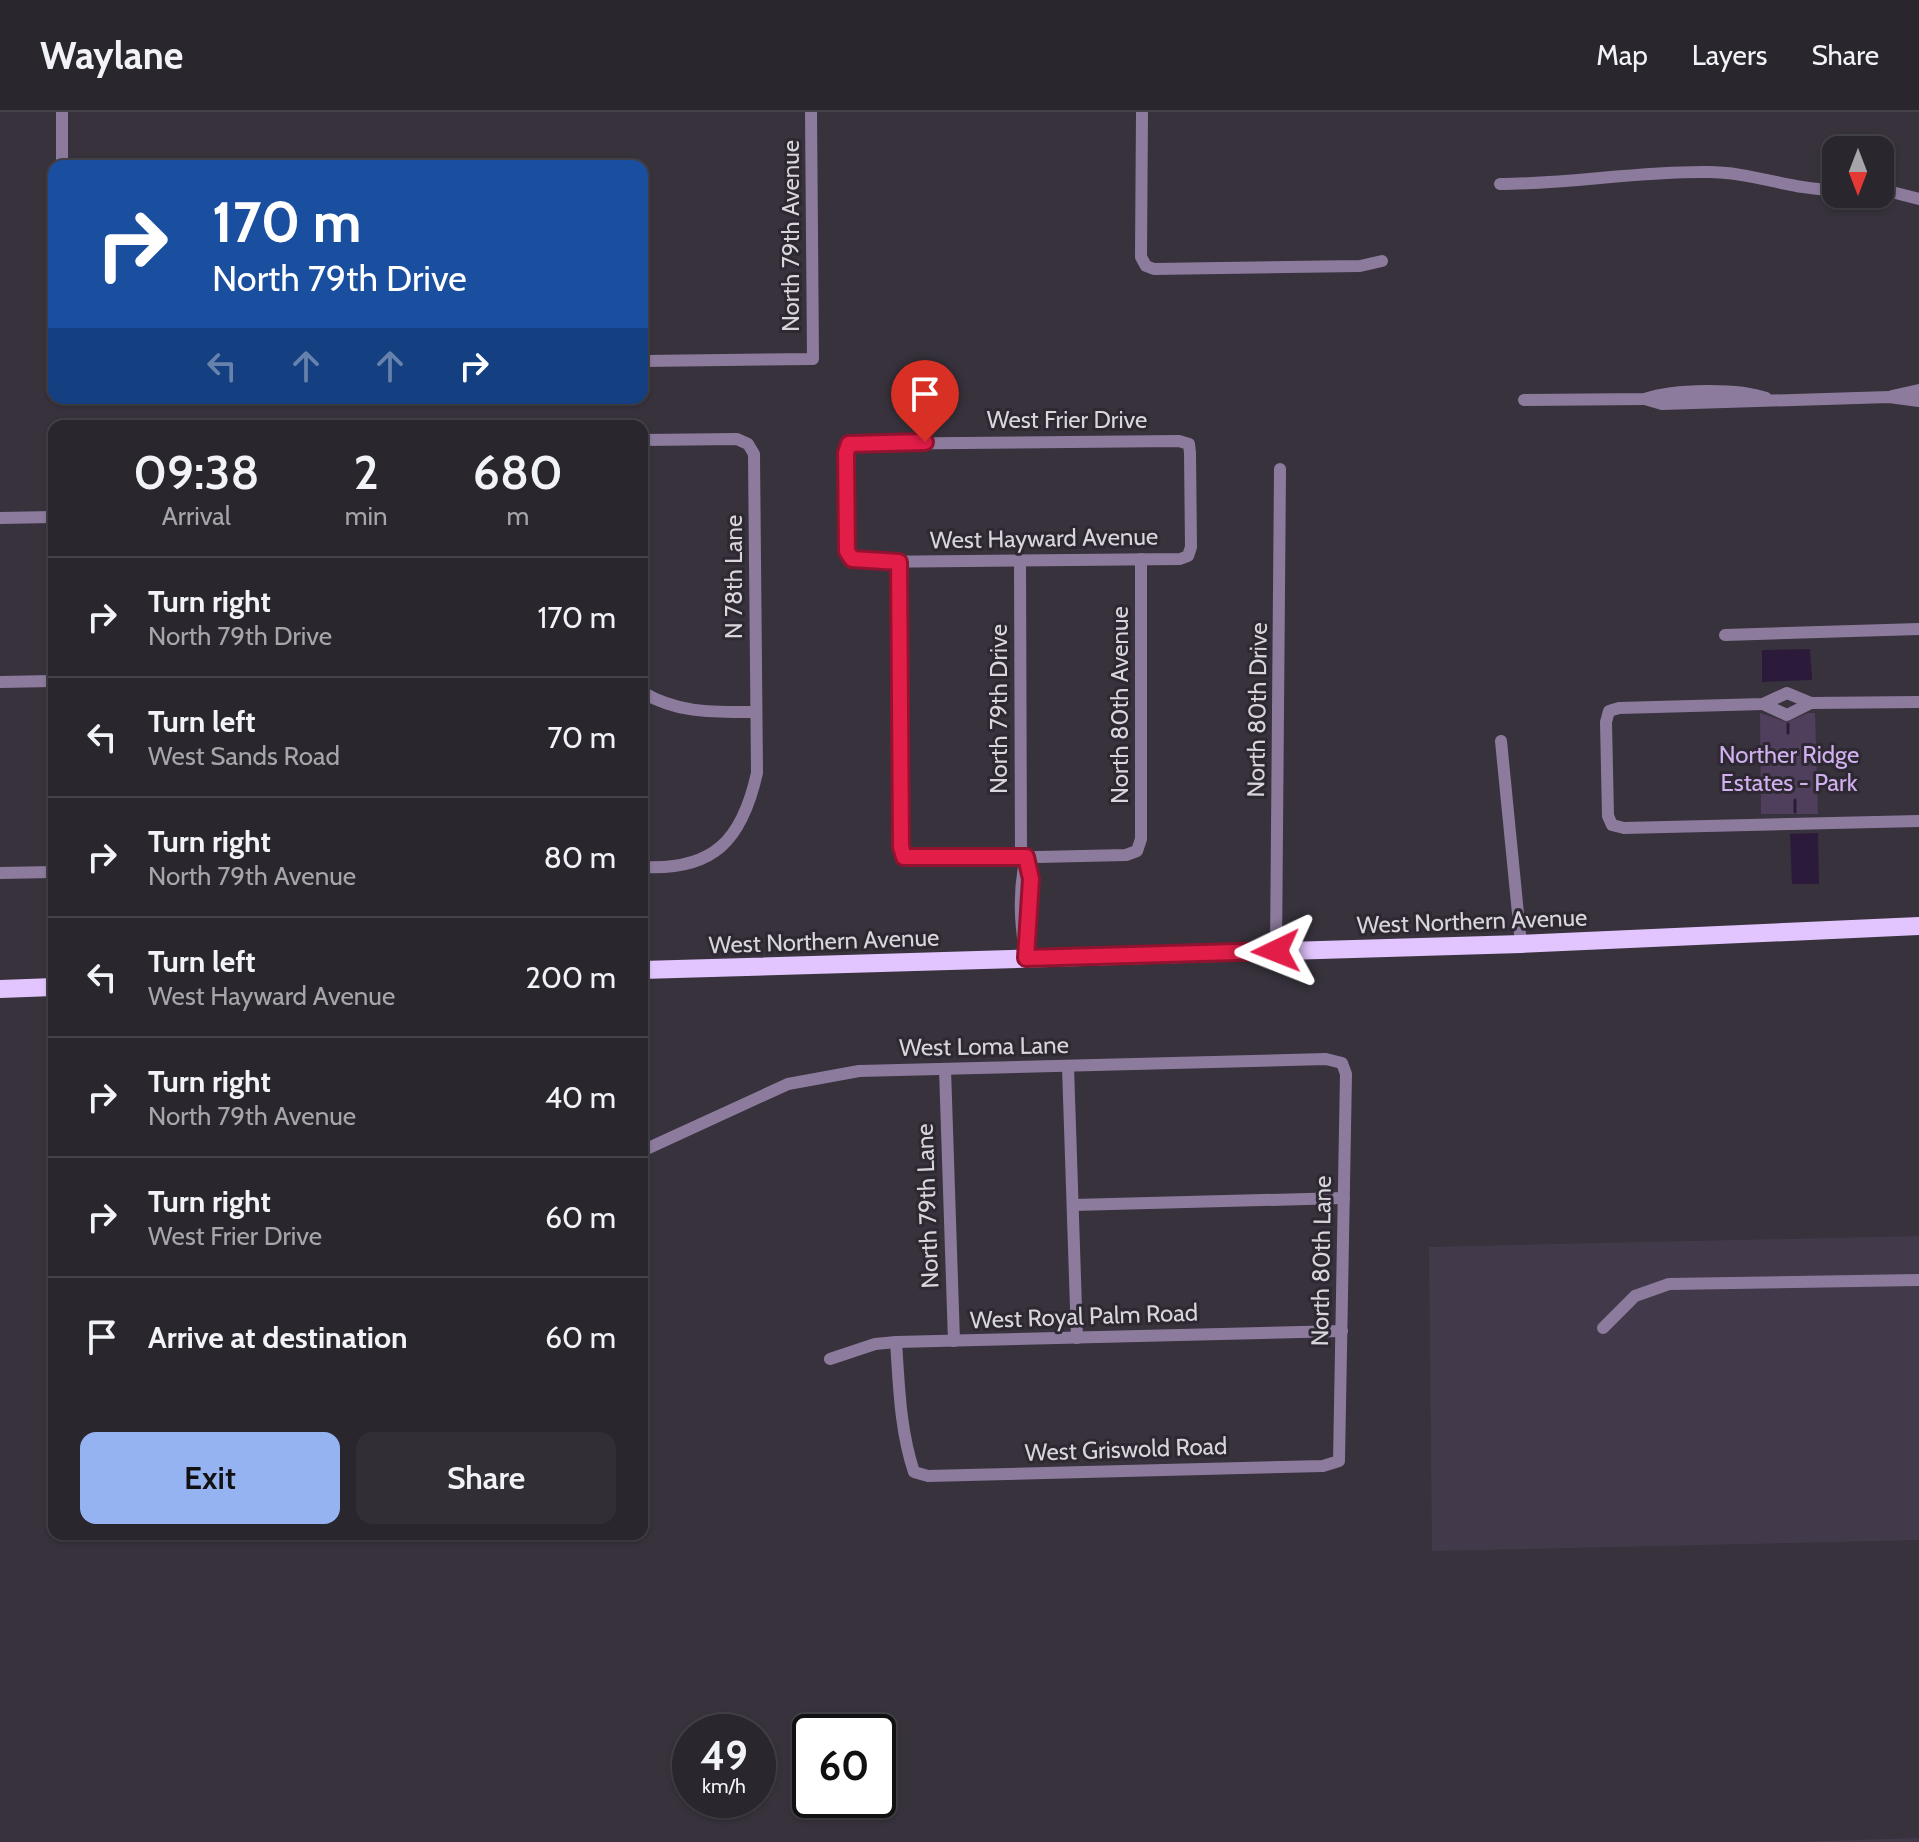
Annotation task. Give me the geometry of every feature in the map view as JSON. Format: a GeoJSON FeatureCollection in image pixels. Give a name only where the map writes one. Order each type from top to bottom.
{"type":"FeatureCollection","features":[{"type":"Feature","properties":{"kind":"main road","name":"West Northern Avenue"},"geometry":{"type":"LineString","coordinates":[[648,970],[1521,944],[1919,926]]}},
{"type":"Feature","properties":{"kind":"main road"},"geometry":{"type":"LineString","coordinates":[[0,989],[48,987]]}},
{"type":"Feature","properties":{"kind":"street"},"geometry":{"type":"LineString","coordinates":[[62,112],[62,160]]}},
{"type":"Feature","properties":{"kind":"street","name":"North 79th Avenue"},"geometry":{"type":"LineString","coordinates":[[648,361],[813,359],[811,112]]}},
{"type":"Feature","properties":{"kind":"street"},"geometry":{"type":"LineString","coordinates":[[1142,112],[1141,257],[1146,266],[1154,269],[1344,266],[1382,261]]}},
{"type":"Feature","properties":{"kind":"street"},"geometry":{"type":"LineString","coordinates":[[1500,184],[1556,184],[1636,173],[1712,172],[1822,189]]}},
{"type":"Feature","properties":{"kind":"street"},"geometry":{"type":"LineString","coordinates":[[1894,193],[1919,199]]}},
{"type":"Feature","properties":{"kind":"street"},"geometry":{"type":"LineString","coordinates":[[1889,397],[1919,390]]}},
{"type":"Feature","properties":{"kind":"street"},"geometry":{"type":"LineString","coordinates":[[1524,400],[1645,399],[1662,404],[1750,403],[1766,398],[1889,397],[1919,401]]}},
{"type":"Feature","properties":{"kind":"street","name":"N 78th Lane"},"geometry":{"type":"LineString","coordinates":[[648,440],[737,439],[748,444],[754,454],[757,773],[750,808],[734,837],[704,860],[648,867]]}},
{"type":"Feature","properties":{"kind":"street","name":"West Frier Drive"},"geometry":{"type":"LineString","coordinates":[[852,559],[847,551],[846,453],[849,444],[1189,444],[1191,547],[1188,556]]}},
{"type":"Feature","properties":{"kind":"street","name":"North 80th Drive"},"geometry":{"type":"LineString","coordinates":[[1276,951],[1280,469]]}},
{"type":"Feature","properties":{"kind":"street"},"geometry":{"type":"LineString","coordinates":[[0,518],[48,517]]}},
{"type":"Feature","properties":{"kind":"street","name":"West Hayward Avenue"},"geometry":{"type":"LineString","coordinates":[[852,559],[899,562],[1188,556]]}},
{"type":"Feature","properties":{"kind":"street","name":"North 80th Avenue"},"geometry":{"type":"LineString","coordinates":[[1023,857],[1126,855],[1137,851],[1141,839],[1141,559]]}},
{"type":"Feature","properties":{"kind":"street","name":"North 79th Drive"},"geometry":{"type":"LineString","coordinates":[[1020,560],[1026,958]]}},
{"type":"Feature","properties":{"kind":"street"},"geometry":{"type":"LineString","coordinates":[[899,562],[901,847],[904,857],[1023,857]]}},
{"type":"Feature","properties":{"kind":"street"},"geometry":{"type":"LineString","coordinates":[[1725,635],[1919,629]]}},
{"type":"Feature","properties":{"kind":"street"},"geometry":{"type":"LineString","coordinates":[[0,682],[48,681]]}},
{"type":"Feature","properties":{"kind":"street"},"geometry":{"type":"LineString","coordinates":[[1919,702],[1811,703],[1787,693],[1763,704],[1609,711],[1607,769],[1608,816],[1612,825],[1640,828],[1919,821]]}},
{"type":"Feature","properties":{"kind":"street"},"geometry":{"type":"LineString","coordinates":[[648,696],[665,706],[698,712],[755,712]]}},
{"type":"Feature","properties":{"kind":"street"},"geometry":{"type":"LineString","coordinates":[[1763,704],[1787,715],[1811,703]]}},
{"type":"Feature","properties":{"kind":"street"},"geometry":{"type":"LineString","coordinates":[[1501,741],[1521,944]]}},
{"type":"Feature","properties":{"kind":"street"},"geometry":{"type":"LineString","coordinates":[[0,873],[48,872]]}},
{"type":"Feature","properties":{"kind":"street","name":"West Loma Lane"},"geometry":{"type":"LineString","coordinates":[[648,1148],[788,1084],[859,1071],[1326,1059],[1342,1063]]}},
{"type":"Feature","properties":{"kind":"street","name":"North 80th Lane"},"geometry":{"type":"LineString","coordinates":[[1339,1461],[1346,1074],[1342,1063]]}},
{"type":"Feature","properties":{"kind":"street"},"geometry":{"type":"LineString","coordinates":[[1068,1067],[1077,1338]]}},
{"type":"Feature","properties":{"kind":"street","name":"North 79th Lane"},"geometry":{"type":"LineString","coordinates":[[945,1069],[954,1341]]}},
{"type":"Feature","properties":{"kind":"street"},"geometry":{"type":"LineString","coordinates":[[1073,1205],[1344,1198]]}},
{"type":"Feature","properties":{"kind":"street"},"geometry":{"type":"LineString","coordinates":[[1603,1328],[1635,1296],[1669,1284],[1919,1280]]}},
{"type":"Feature","properties":{"kind":"street","name":"West Royal Palm Road"},"geometry":{"type":"LineString","coordinates":[[830,1359],[875,1344],[896,1342],[1342,1331]]}},
{"type":"Feature","properties":{"kind":"street","name":"West Griswold Road"},"geometry":{"type":"LineString","coordinates":[[896,1342],[900,1407],[914,1472],[928,1476],[1323,1466],[1339,1461]]}},
{"type":"Feature","properties":{"kind":"shaded area"},"geometry":{"type":"Polygon","coordinates":[[[1810,649],[1812,680],[1762,682],[1762,650],[1810,649]]]}},
{"type":"Feature","properties":{"kind":"shaded area"},"geometry":{"type":"Polygon","coordinates":[[[1818,833],[1819,884],[1792,884],[1790,834],[1818,833]]]}},
{"type":"Feature","properties":{"kind":"shaded area"},"geometry":{"type":"Polygon","coordinates":[[[1919,1236],[1919,1540],[1432,1551],[1429,1247],[1919,1236]]]}},
{"type":"Feature","properties":{"kind":"shaded area"},"geometry":{"type":"Polygon","coordinates":[[[1919,1838],[1919,1842],[1787,1842],[1919,1838]]]}},
{"type":"Feature","properties":{"kind":"green space","name":"Norther Ridge Estates - Park"},"geometry":{"type":"Polygon","coordinates":[[[1760,713],[1787,722],[1815,713],[1818,814],[1761,814],[1760,713]]]}},
{"type":"Feature","properties":{"kind":"waterway"},"geometry":{"type":"LineString","coordinates":[[1788,724],[1788,733]]}},
{"type":"Feature","properties":{"kind":"waterway"},"geometry":{"type":"LineString","coordinates":[[1795,800],[1795,812]]}},
{"type":"Feature","properties":{"kind":"route"},"geometry":{"type":"LineString","coordinates":[[925,442],[862,442],[849,444],[846,453],[847,551],[852,559],[863,562],[899,562],[901,847],[904,857],[915,860],[1026,857],[1031,879],[1031,921],[1026,958],[1276,951]]}}]}
